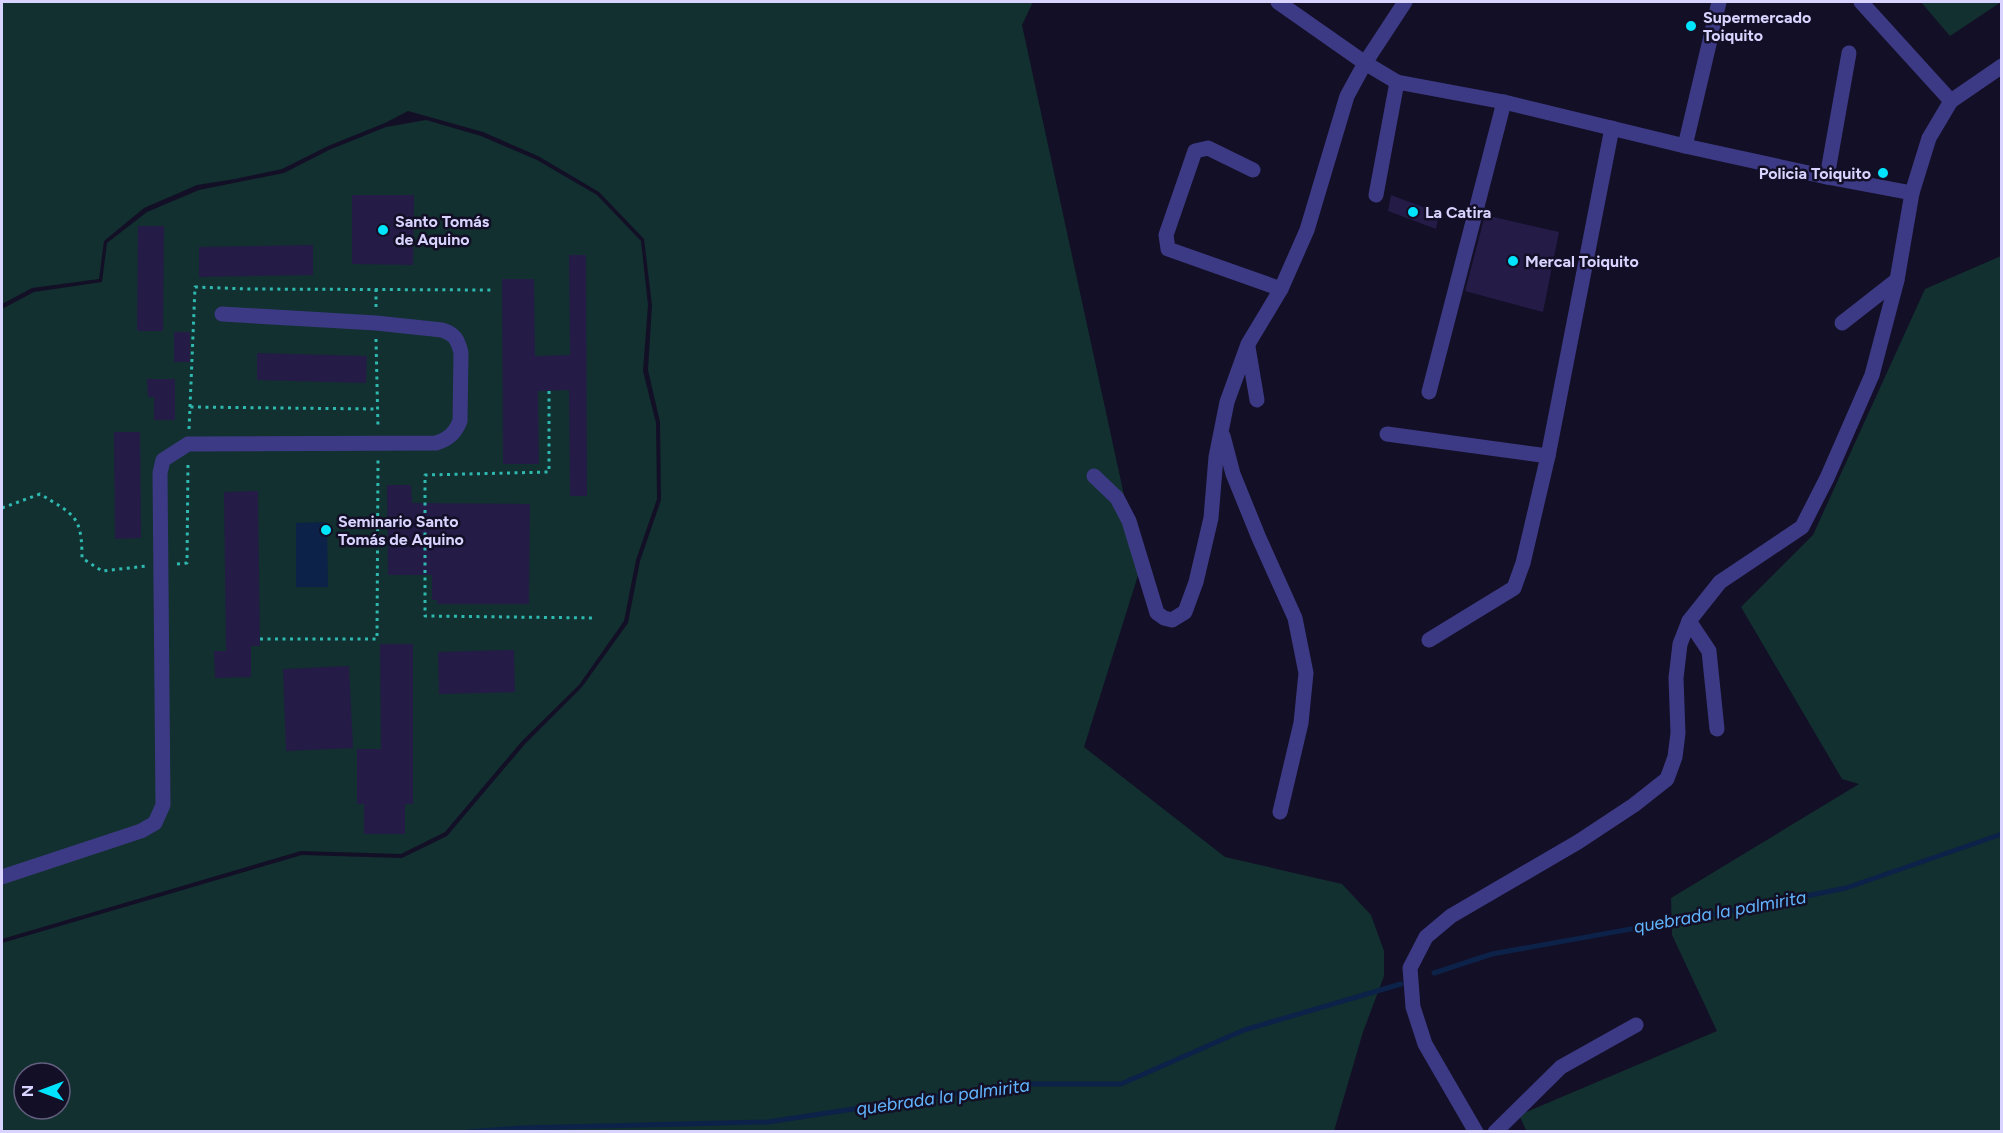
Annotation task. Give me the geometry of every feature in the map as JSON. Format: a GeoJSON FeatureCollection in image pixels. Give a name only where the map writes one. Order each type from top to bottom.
{"type":"FeatureCollection","features":[{"type":"Feature","properties":{"kind":"street"},"geometry":{"type":"LineString","coordinates":[[1278,2],[1365,63],[1397,82],[1504,102],[1685,146],[1912,193]]}},
{"type":"Feature","properties":{"kind":"street"},"geometry":{"type":"LineString","coordinates":[[1094,476],[1117,498],[1128,521],[1157,613],[1172,620],[1185,612],[1196,582],[1211,518],[1216,457],[1227,402],[1248,344],[1281,289],[1307,230],[1347,96],[1365,63],[1405,2]]}},
{"type":"Feature","properties":{"kind":"street"},"geometry":{"type":"LineString","coordinates":[[1685,146],[1719,2]]}},
{"type":"Feature","properties":{"kind":"street"},"geometry":{"type":"LineString","coordinates":[[1861,2],[1951,101]]}},
{"type":"Feature","properties":{"kind":"street"},"geometry":{"type":"LineString","coordinates":[[1827,177],[1849,53]]}},
{"type":"Feature","properties":{"kind":"street"},"geometry":{"type":"LineString","coordinates":[[1476,1131],[1425,1044],[1413,1007],[1410,968],[1426,937],[1450,916],[1578,842],[1634,805],[1667,779],[1675,757],[1678,733],[1676,678],[1680,644],[1689,621],[1720,582],[1802,527],[1827,478],[1872,375],[1898,280],[1912,193],[1929,138],[1951,101],[2001,66]]}},
{"type":"Feature","properties":{"kind":"street"},"geometry":{"type":"LineString","coordinates":[[1376,195],[1397,82]]}},
{"type":"Feature","properties":{"kind":"street"},"geometry":{"type":"LineString","coordinates":[[1429,392],[1504,102]]}},
{"type":"Feature","properties":{"kind":"street"},"geometry":{"type":"LineString","coordinates":[[1429,640],[1514,588],[1523,563],[1548,456],[1612,128]]}},
{"type":"Feature","properties":{"kind":"street"},"geometry":{"type":"LineString","coordinates":[[1253,170],[1208,148],[1195,151],[1166,236],[1168,249],[1281,289]]}},
{"type":"Feature","properties":{"kind":"street"},"geometry":{"type":"LineString","coordinates":[[1842,323],[1898,280]]}},
{"type":"Feature","properties":{"kind":"street"},"geometry":{"type":"LineString","coordinates":[[2,877],[141,831],[155,823],[163,805],[163,460],[188,444],[436,443],[453,435],[460,421],[461,353],[455,337],[442,330],[376,323],[222,314]]}},
{"type":"Feature","properties":{"kind":"street"},"geometry":{"type":"LineString","coordinates":[[1248,344],[1257,400]]}},
{"type":"Feature","properties":{"kind":"street"},"geometry":{"type":"LineString","coordinates":[[1221,430],[1233,474],[1258,538],[1294,618],[1306,673],[1301,723],[1280,812]]}},
{"type":"Feature","properties":{"kind":"street"},"geometry":{"type":"LineString","coordinates":[[1387,434],[1548,456]]}},
{"type":"Feature","properties":{"kind":"street"},"geometry":{"type":"LineString","coordinates":[[1689,621],[1709,651],[1717,729]]}},
{"type":"Feature","properties":{"kind":"street"},"geometry":{"type":"LineString","coordinates":[[1495,1131],[1561,1067],[1636,1025]]}},
{"type":"Feature","properties":{"kind":"path"},"geometry":{"type":"LineString","coordinates":[[260,639],[377,639],[376,289]]}},
{"type":"Feature","properties":{"kind":"path"},"geometry":{"type":"LineString","coordinates":[[549,391],[549,472],[425,475],[425,616],[596,618]]}},
{"type":"Feature","properties":{"kind":"path"},"geometry":{"type":"LineString","coordinates":[[2,508],[40,494],[73,514],[82,536],[82,558],[102,570],[187,563],[190,407],[376,409]]}},
{"type":"Feature","properties":{"kind":"green space"},"geometry":{"type":"Polygon","coordinates":[[[2,2],[1033,2],[1022,25],[1140,569],[1084,747],[1225,857],[1342,884],[1371,915],[1384,951],[1384,976],[1363,1032],[1334,1131],[2,1131],[2,943],[302,855],[402,858],[447,836],[525,744],[582,687],[628,623],[640,561],[661,500],[660,422],[648,370],[652,305],[644,239],[599,192],[538,156],[483,132],[408,111],[282,169],[197,185],[144,208],[104,241],[99,279],[32,288],[2,304],[2,2]]]}},
{"type":"Feature","properties":{"kind":"green space"},"geometry":{"type":"Polygon","coordinates":[[[1921,2],[2001,2],[1950,36],[1921,2]]]}},
{"type":"Feature","properties":{"kind":"green space","name":"Seminario Santo Tomás de Aquino"},"geometry":{"type":"Polygon","coordinates":[[[426,120],[481,136],[537,160],[597,195],[641,241],[648,305],[643,371],[656,423],[657,499],[636,560],[624,621],[579,685],[522,741],[445,832],[401,854],[301,851],[2,939],[2,309],[34,292],[102,282],[107,243],[147,212],[199,190],[284,173],[329,150],[386,127],[426,120]]]}},
{"type":"Feature","properties":{"kind":"green space"},"geometry":{"type":"Polygon","coordinates":[[[2001,256],[2001,1131],[1527,1132],[1519,1115],[1717,1031],[1672,935],[1671,898],[1859,784],[1842,779],[1741,607],[1813,535],[1925,289],[2001,256]]]}},
{"type":"Feature","properties":{"kind":"water"},"geometry":{"type":"Polygon","coordinates":[[[327,522],[328,587],[296,587],[296,523],[327,522]]]}},
{"type":"Feature","properties":{"kind":"building","name":"Santo Tomás de Aquino"},"geometry":{"type":"Polygon","coordinates":[[[352,195],[414,195],[413,265],[352,264],[352,195]]]}},
{"type":"Feature","properties":{"kind":"building","name":"La Catira"},"geometry":{"type":"Polygon","coordinates":[[[1391,195],[1439,213],[1436,229],[1388,211],[1391,195]]]}},
{"type":"Feature","properties":{"kind":"building","name":"Mercal Toiquito"},"geometry":{"type":"Polygon","coordinates":[[[1485,215],[1559,232],[1543,312],[1465,291],[1485,215]]]}},
{"type":"Feature","properties":{"kind":"building"},"geometry":{"type":"Polygon","coordinates":[[[138,226],[164,226],[163,331],[137,331],[138,226]]]}},
{"type":"Feature","properties":{"kind":"building"},"geometry":{"type":"Polygon","coordinates":[[[313,245],[313,275],[199,277],[199,247],[313,245]]]}},
{"type":"Feature","properties":{"kind":"building"},"geometry":{"type":"Polygon","coordinates":[[[569,255],[586,255],[587,496],[570,496],[569,390],[538,391],[539,464],[503,464],[502,279],[534,279],[535,356],[570,355],[569,255]]]}},
{"type":"Feature","properties":{"kind":"building"},"geometry":{"type":"Polygon","coordinates":[[[174,332],[190,332],[190,362],[174,362],[174,332]]]}},
{"type":"Feature","properties":{"kind":"building"},"geometry":{"type":"Polygon","coordinates":[[[257,353],[367,356],[366,383],[257,380],[257,353]]]}},
{"type":"Feature","properties":{"kind":"building"},"geometry":{"type":"Polygon","coordinates":[[[147,379],[175,379],[175,420],[154,420],[154,397],[148,397],[147,379]]]}},
{"type":"Feature","properties":{"kind":"building"},"geometry":{"type":"Polygon","coordinates":[[[114,432],[140,432],[141,538],[115,539],[114,432]]]}},
{"type":"Feature","properties":{"kind":"building"},"geometry":{"type":"Polygon","coordinates":[[[387,485],[411,485],[412,503],[530,504],[529,604],[437,604],[437,600],[432,600],[432,575],[388,575],[387,485]]]}},
{"type":"Feature","properties":{"kind":"building"},"geometry":{"type":"Polygon","coordinates":[[[258,491],[260,646],[251,646],[251,677],[215,678],[214,651],[226,651],[224,492],[258,491]]]}},
{"type":"Feature","properties":{"kind":"building"},"geometry":{"type":"Polygon","coordinates":[[[380,644],[413,644],[413,804],[405,804],[405,834],[364,834],[364,804],[357,804],[357,749],[381,749],[380,644]]]}},
{"type":"Feature","properties":{"kind":"building"},"geometry":{"type":"Polygon","coordinates":[[[514,650],[515,692],[439,694],[438,652],[514,650]]]}},
{"type":"Feature","properties":{"kind":"building"},"geometry":{"type":"Polygon","coordinates":[[[349,666],[353,748],[286,751],[283,669],[349,666]]]}},
{"type":"Feature","properties":{"kind":"waterway","name":"quebrada la palmirita"},"geometry":{"type":"LineString","coordinates":[[1434,973],[1492,954],[1846,888],[2002,834]]}},
{"type":"Feature","properties":{"kind":"waterway","name":"quebrada la palmirita"},"geometry":{"type":"LineString","coordinates":[[467,1132],[521,1128],[768,1122],[1018,1084],[1121,1084],[1244,1030],[1401,984]]}},
{"type":"Feature","properties":{"kind":"place","name":"Supermercado Toiquito"},"geometry":{"type":"Point","coordinates":[1691,26]}},
{"type":"Feature","properties":{"kind":"place","name":"Policia Toiquito"},"geometry":{"type":"Point","coordinates":[1883,173]}},
{"type":"Feature","properties":{"kind":"place","name":"La Catira"},"geometry":{"type":"Point","coordinates":[1413,212]}},
{"type":"Feature","properties":{"kind":"place","name":"Santo Tomás de Aquino"},"geometry":{"type":"Point","coordinates":[383,230]}},
{"type":"Feature","properties":{"kind":"place","name":"Mercal Toiquito"},"geometry":{"type":"Point","coordinates":[1513,261]}},
{"type":"Feature","properties":{"kind":"place","name":"Seminario Santo Tomás de Aquino"},"geometry":{"type":"Point","coordinates":[326,530]}}]}
